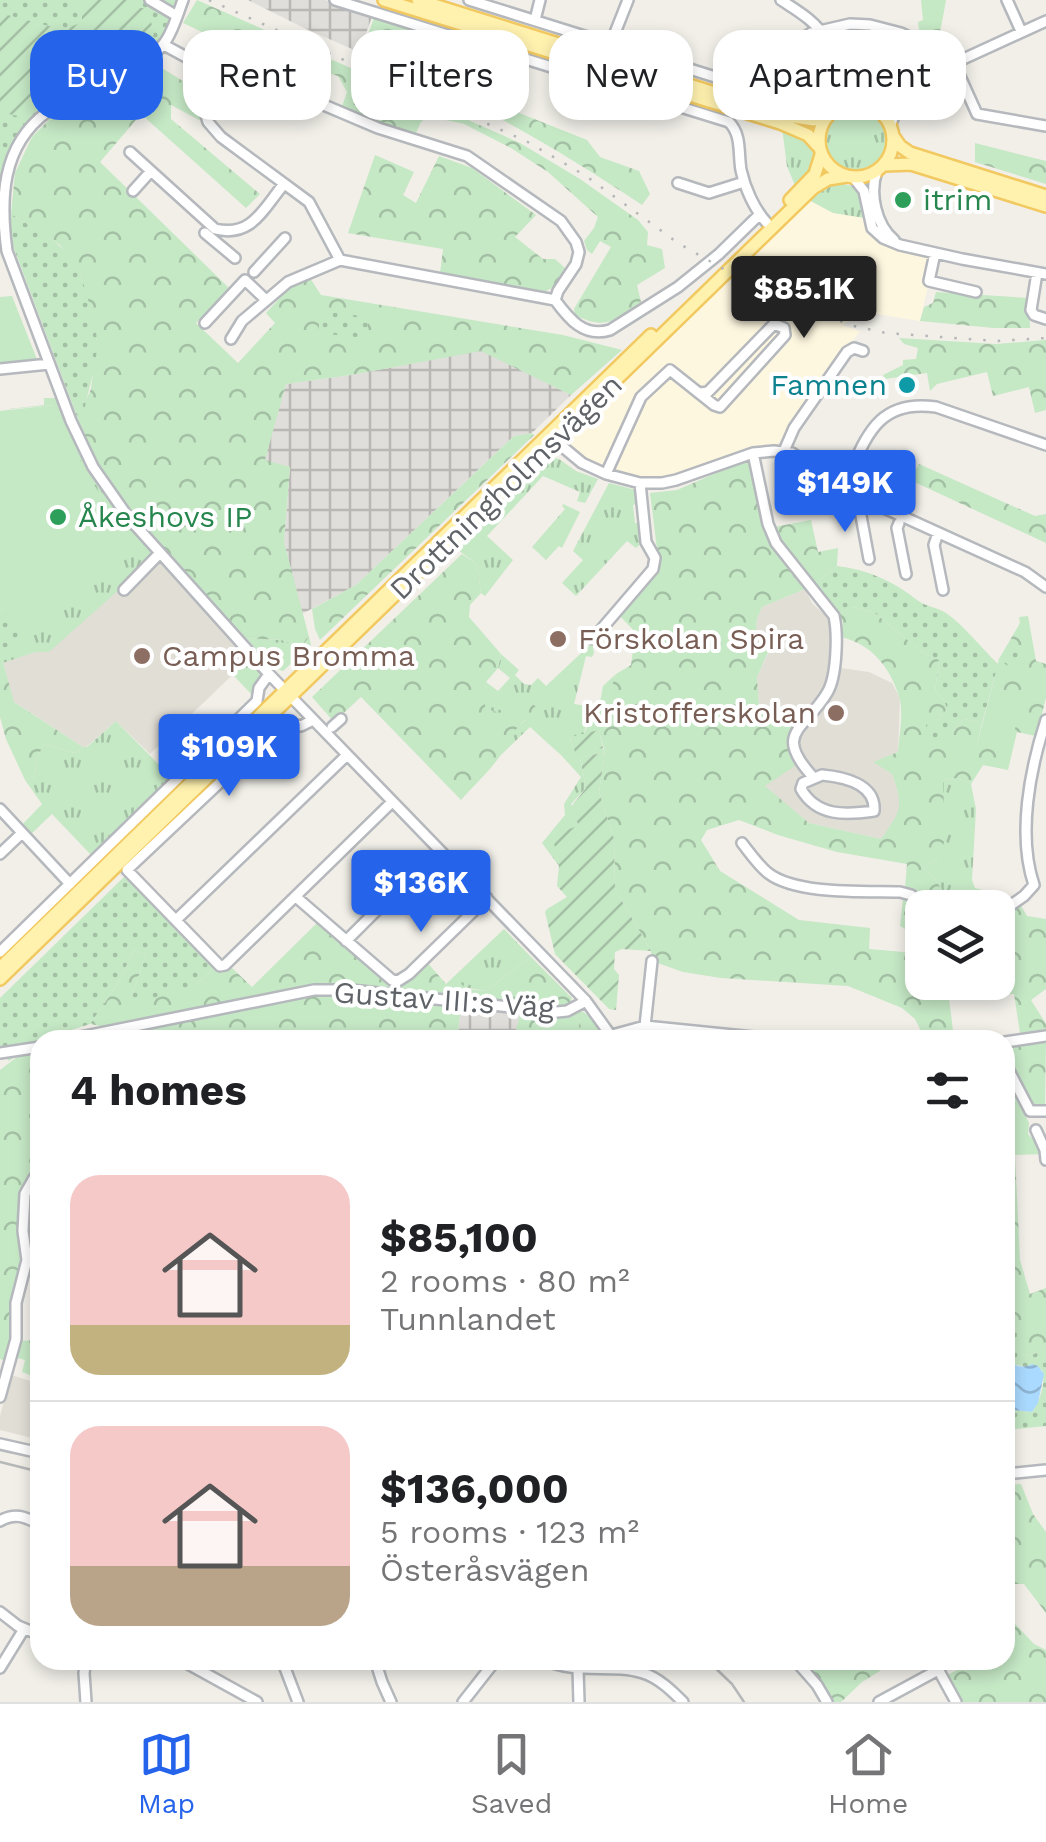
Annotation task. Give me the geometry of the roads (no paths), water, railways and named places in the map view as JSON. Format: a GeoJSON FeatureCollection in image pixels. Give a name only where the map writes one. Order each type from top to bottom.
{"type":"FeatureCollection","features":[{"type":"Feature","properties":{"kind":"main road"},"geometry":{"type":"LineString","coordinates":[[384,0],[780,123],[808,135],[830,166],[850,177],[911,164],[1046,206]]}},
{"type":"Feature","properties":{"kind":"main road"},"geometry":{"type":"LineString","coordinates":[[418,0],[713,92]]}},
{"type":"Feature","properties":{"kind":"main road"},"geometry":{"type":"LineString","coordinates":[[820,151],[820,128],[826,120]]}},
{"type":"Feature","properties":{"kind":"main road"},"geometry":{"type":"LineString","coordinates":[[886,120],[900,146],[910,153],[1046,196]]}},
{"type":"Feature","properties":{"kind":"main road"},"geometry":{"type":"LineString","coordinates":[[881,168],[892,154],[892,131]]}},
{"type":"Feature","properties":{"kind":"main road","name":"Drottningholmsvägen"},"geometry":{"type":"LineString","coordinates":[[0,979],[292,698],[811,178],[820,151]]}},
{"type":"Feature","properties":{"kind":"main road","name":"Drottningholmsvägen"},"geometry":{"type":"LineString","coordinates":[[766,222],[817,184],[850,177]]}},
{"type":"Feature","properties":{"kind":"main road","name":"Drottningholmsvägen"},"geometry":{"type":"LineString","coordinates":[[0,968],[292,698]]}},
{"type":"Feature","properties":{"kind":"street"},"geometry":{"type":"LineString","coordinates":[[150,0],[177,16]]}},
{"type":"Feature","properties":{"kind":"street"},"geometry":{"type":"LineString","coordinates":[[183,0],[164,44],[137,66],[45,114],[16,146],[3,184],[1,223],[13,266],[70,420],[93,467],[160,554],[269,674],[586,1000],[608,1030]]}},
{"type":"Feature","properties":{"kind":"street"},"geometry":{"type":"LineString","coordinates":[[230,338],[242,321],[288,282],[340,260],[555,300],[581,329],[601,332],[678,287],[766,222],[744,182],[738,134],[730,122],[335,0]]}},
{"type":"Feature","properties":{"kind":"street"},"geometry":{"type":"LineString","coordinates":[[469,0],[567,30]]}},
{"type":"Feature","properties":{"kind":"street"},"geometry":{"type":"LineString","coordinates":[[534,20],[540,0]]}},
{"type":"Feature","properties":{"kind":"street"},"geometry":{"type":"LineString","coordinates":[[616,30],[628,0]]}},
{"type":"Feature","properties":{"kind":"street"},"geometry":{"type":"LineString","coordinates":[[780,0],[820,30]]}},
{"type":"Feature","properties":{"kind":"street"},"geometry":{"type":"LineString","coordinates":[[1007,0],[1021,31]]}},
{"type":"Feature","properties":{"kind":"street"},"geometry":{"type":"LineString","coordinates":[[966,57],[1046,21]]}},
{"type":"Feature","properties":{"kind":"street"},"geometry":{"type":"LineString","coordinates":[[825,30],[850,24],[889,30]]}},
{"type":"Feature","properties":{"kind":"street"},"geometry":{"type":"LineString","coordinates":[[164,44],[183,55]]}},
{"type":"Feature","properties":{"kind":"street"},"geometry":{"type":"LineString","coordinates":[[966,91],[976,114],[1046,126]]}},
{"type":"Feature","properties":{"kind":"street"},"geometry":{"type":"LineString","coordinates":[[331,108],[378,128],[467,156],[561,221],[576,242],[578,252],[576,264],[555,300]]}},
{"type":"Feature","properties":{"kind":"street"},"geometry":{"type":"LineString","coordinates":[[207,120],[221,137],[309,202],[340,260]]}},
{"type":"Feature","properties":{"kind":"street"},"geometry":{"type":"LineString","coordinates":[[892,131],[894,120]]}},
{"type":"Feature","properties":{"kind":"street"},"geometry":{"type":"LineString","coordinates":[[130,152],[205,234],[235,258]]}},
{"type":"Feature","properties":{"kind":"street"},"geometry":{"type":"LineString","coordinates":[[881,168],[873,190],[879,217],[900,245]]}},
{"type":"Feature","properties":{"kind":"street"},"geometry":{"type":"LineString","coordinates":[[133,191],[150,171]]}},
{"type":"Feature","properties":{"kind":"street"},"geometry":{"type":"LineString","coordinates":[[850,177],[864,190],[872,228],[892,243],[1042,273],[1031,310],[1046,319]]}},
{"type":"Feature","properties":{"kind":"street"},"geometry":{"type":"LineString","coordinates":[[678,183],[710,193],[744,182]]}},
{"type":"Feature","properties":{"kind":"street"},"geometry":{"type":"LineString","coordinates":[[205,234],[238,232],[250,226],[284,184]]}},
{"type":"Feature","properties":{"kind":"street"},"geometry":{"type":"LineString","coordinates":[[254,272],[285,238]]}},
{"type":"Feature","properties":{"kind":"street"},"geometry":{"type":"LineString","coordinates":[[935,253],[928,281],[976,292]]}},
{"type":"Feature","properties":{"kind":"street"},"geometry":{"type":"LineString","coordinates":[[0,268],[13,266]]}},
{"type":"Feature","properties":{"kind":"street"},"geometry":{"type":"LineString","coordinates":[[205,323],[245,280],[265,299]]}},
{"type":"Feature","properties":{"kind":"street"},"geometry":{"type":"LineString","coordinates":[[606,474],[641,398],[670,370],[714,405],[720,406],[785,335],[784,328],[774,324],[708,392],[700,393]]}},
{"type":"Feature","properties":{"kind":"street"},"geometry":{"type":"LineString","coordinates":[[784,452],[794,428],[848,352],[854,348],[864,350]]}},
{"type":"Feature","properties":{"kind":"street"},"geometry":{"type":"LineString","coordinates":[[0,369],[49,364]]}},
{"type":"Feature","properties":{"kind":"street"},"geometry":{"type":"LineString","coordinates":[[842,489],[876,423],[899,408],[936,407],[1046,446]]}},
{"type":"Feature","properties":{"kind":"street"},"geometry":{"type":"LineString","coordinates":[[552,437],[582,463],[640,483],[662,484],[752,453],[792,453],[842,489],[1025,572],[1046,587]]}},
{"type":"Feature","properties":{"kind":"street"},"geometry":{"type":"LineString","coordinates":[[752,453],[776,544],[834,616],[837,627],[829,690],[803,720],[794,741],[793,750],[813,777]]}},
{"type":"Feature","properties":{"kind":"street"},"geometry":{"type":"LineString","coordinates":[[593,640],[654,569],[655,558],[646,542],[640,483]]}},
{"type":"Feature","properties":{"kind":"street"},"geometry":{"type":"LineString","coordinates":[[859,505],[870,559]]}},
{"type":"Feature","properties":{"kind":"street"},"geometry":{"type":"LineString","coordinates":[[898,522],[906,574]]}},
{"type":"Feature","properties":{"kind":"street"},"geometry":{"type":"LineString","coordinates":[[938,533],[934,545],[943,590]]}},
{"type":"Feature","properties":{"kind":"street"},"geometry":{"type":"LineString","coordinates":[[124,590],[160,554]]}},
{"type":"Feature","properties":{"kind":"street"},"geometry":{"type":"LineString","coordinates":[[0,952],[258,701],[259,688],[269,674]]}},
{"type":"Feature","properties":{"kind":"street"},"geometry":{"type":"LineString","coordinates":[[332,728],[341,719]]}},
{"type":"Feature","properties":{"kind":"street"},"geometry":{"type":"LineString","coordinates":[[313,720],[300,726],[284,722],[127,870],[220,966],[225,965],[392,802]]}},
{"type":"Feature","properties":{"kind":"street"},"geometry":{"type":"LineString","coordinates":[[1034,885],[1028,856],[1027,800],[1046,720]]}},
{"type":"Feature","properties":{"kind":"street"},"geometry":{"type":"LineString","coordinates":[[176,920],[347,755]]}},
{"type":"Feature","properties":{"kind":"street"},"geometry":{"type":"LineString","coordinates":[[835,776],[856,782],[873,798],[874,811],[830,813],[810,802],[801,789],[813,777],[835,776]]}},
{"type":"Feature","properties":{"kind":"street"},"geometry":{"type":"LineString","coordinates":[[0,809],[70,884]]}},
{"type":"Feature","properties":{"kind":"street"},"geometry":{"type":"LineString","coordinates":[[0,854],[22,833]]}},
{"type":"Feature","properties":{"kind":"street"},"geometry":{"type":"LineString","coordinates":[[742,843],[766,872],[780,881],[806,888],[905,893]]}},
{"type":"Feature","properties":{"kind":"street"},"geometry":{"type":"LineString","coordinates":[[346,941],[403,880]]}},
{"type":"Feature","properties":{"kind":"street"},"geometry":{"type":"LineString","coordinates":[[1034,885],[1046,888]]}},
{"type":"Feature","properties":{"kind":"street"},"geometry":{"type":"LineString","coordinates":[[1015,900],[1034,885]]}},
{"type":"Feature","properties":{"kind":"street"},"geometry":{"type":"LineString","coordinates":[[296,898],[392,980],[398,981],[410,974],[487,898]]}},
{"type":"Feature","properties":{"kind":"street"},"geometry":{"type":"LineString","coordinates":[[652,962],[652,1030]]}},
{"type":"Feature","properties":{"kind":"street","name":"Gustav III:s Väg"},"geometry":{"type":"LineString","coordinates":[[116,1030],[314,990],[351,990],[557,1012],[586,1000]]}},
{"type":"Feature","properties":{"kind":"street"},"geometry":{"type":"LineString","coordinates":[[637,1030],[651,1026],[679,1030]]}},
{"type":"Feature","properties":{"kind":"street"},"geometry":{"type":"LineString","coordinates":[[1015,1041],[1046,1036]]}},
{"type":"Feature","properties":{"kind":"street"},"geometry":{"type":"LineString","coordinates":[[0,1053],[30,1048]]}},
{"type":"Feature","properties":{"kind":"street"},"geometry":{"type":"LineString","coordinates":[[1015,1082],[1030,1111],[1046,1111]]}},
{"type":"Feature","properties":{"kind":"street"},"geometry":{"type":"LineString","coordinates":[[1036,1130],[1046,1160]]}},
{"type":"Feature","properties":{"kind":"street"},"geometry":{"type":"LineString","coordinates":[[0,1397],[16,1339],[16,1302],[27,1260],[22,1212],[30,1185]]}},
{"type":"Feature","properties":{"kind":"street"},"geometry":{"type":"LineString","coordinates":[[0,1444],[30,1451]]}},
{"type":"Feature","properties":{"kind":"street"},"geometry":{"type":"LineString","coordinates":[[1015,1473],[1046,1470]]}},
{"type":"Feature","properties":{"kind":"street"},"geometry":{"type":"LineString","coordinates":[[0,1521],[16,1514],[30,1520]]}},
{"type":"Feature","properties":{"kind":"street"},"geometry":{"type":"LineString","coordinates":[[0,1612],[30,1631]]}},
{"type":"Feature","properties":{"kind":"street"},"geometry":{"type":"LineString","coordinates":[[0,1668],[24,1629]]}},
{"type":"Feature","properties":{"kind":"street"},"geometry":{"type":"LineString","coordinates":[[84,1670],[86,1702]]}},
{"type":"Feature","properties":{"kind":"street"},"geometry":{"type":"LineString","coordinates":[[200,1670],[257,1702]]}},
{"type":"Feature","properties":{"kind":"street"},"geometry":{"type":"LineString","coordinates":[[286,1670],[298,1702]]}},
{"type":"Feature","properties":{"kind":"street"},"geometry":{"type":"LineString","coordinates":[[379,1670],[391,1702]]}},
{"type":"Feature","properties":{"kind":"street"},"geometry":{"type":"LineString","coordinates":[[464,1702],[488,1670]]}},
{"type":"Feature","properties":{"kind":"street"},"geometry":{"type":"LineString","coordinates":[[578,1670],[580,1702]]}},
{"type":"Feature","properties":{"kind":"street"},"geometry":{"type":"LineString","coordinates":[[628,1670],[646,1674],[684,1702]]}},
{"type":"Feature","properties":{"kind":"street"},"geometry":{"type":"LineString","coordinates":[[646,1674],[647,1670]]}},
{"type":"Feature","properties":{"kind":"street"},"geometry":{"type":"LineString","coordinates":[[804,1670],[827,1702]]}},
{"type":"Feature","properties":{"kind":"street"},"geometry":{"type":"LineString","coordinates":[[879,1702],[927,1670]]}},
{"type":"Feature","properties":{"kind":"street"},"geometry":{"type":"LineString","coordinates":[[938,1670],[956,1702]]}},
{"type":"Feature","properties":{"kind":"water"},"geometry":{"type":"Polygon","coordinates":[[[1015,1364],[1038,1366],[1044,1374],[1038,1403],[1032,1412],[1015,1410],[1015,1364]]]}},
{"type":"Feature","properties":{"kind":"tram line"},"geometry":{"type":"LineString","coordinates":[[0,1462],[30,1470]]}},
{"type":"Feature","properties":{"kind":"tram line"},"geometry":{"type":"LineString","coordinates":[[717,1670],[744,1702]]}},
{"type":"Feature","properties":{"kind":"railway"},"geometry":{"type":"LineString","coordinates":[[209,0],[526,141],[586,176],[678,243],[791,303],[886,333],[996,341],[1046,338]]}},
{"type":"Feature","properties":{"kind":"place","name":"itrim"},"geometry":{"type":"Point","coordinates":[903,200]}},
{"type":"Feature","properties":{"kind":"place","name":"Famnen"},"geometry":{"type":"Point","coordinates":[907,385]}},
{"type":"Feature","properties":{"kind":"place","name":"Åkeshovs IP"},"geometry":{"type":"Point","coordinates":[58,517]}},
{"type":"Feature","properties":{"kind":"place","name":"Förskolan Spira"},"geometry":{"type":"Point","coordinates":[558,639]}},
{"type":"Feature","properties":{"kind":"place","name":"Campus Bromma"},"geometry":{"type":"Point","coordinates":[142,656]}},
{"type":"Feature","properties":{"kind":"place","name":"Kristofferskolan"},"geometry":{"type":"Point","coordinates":[836,713]}}]}
